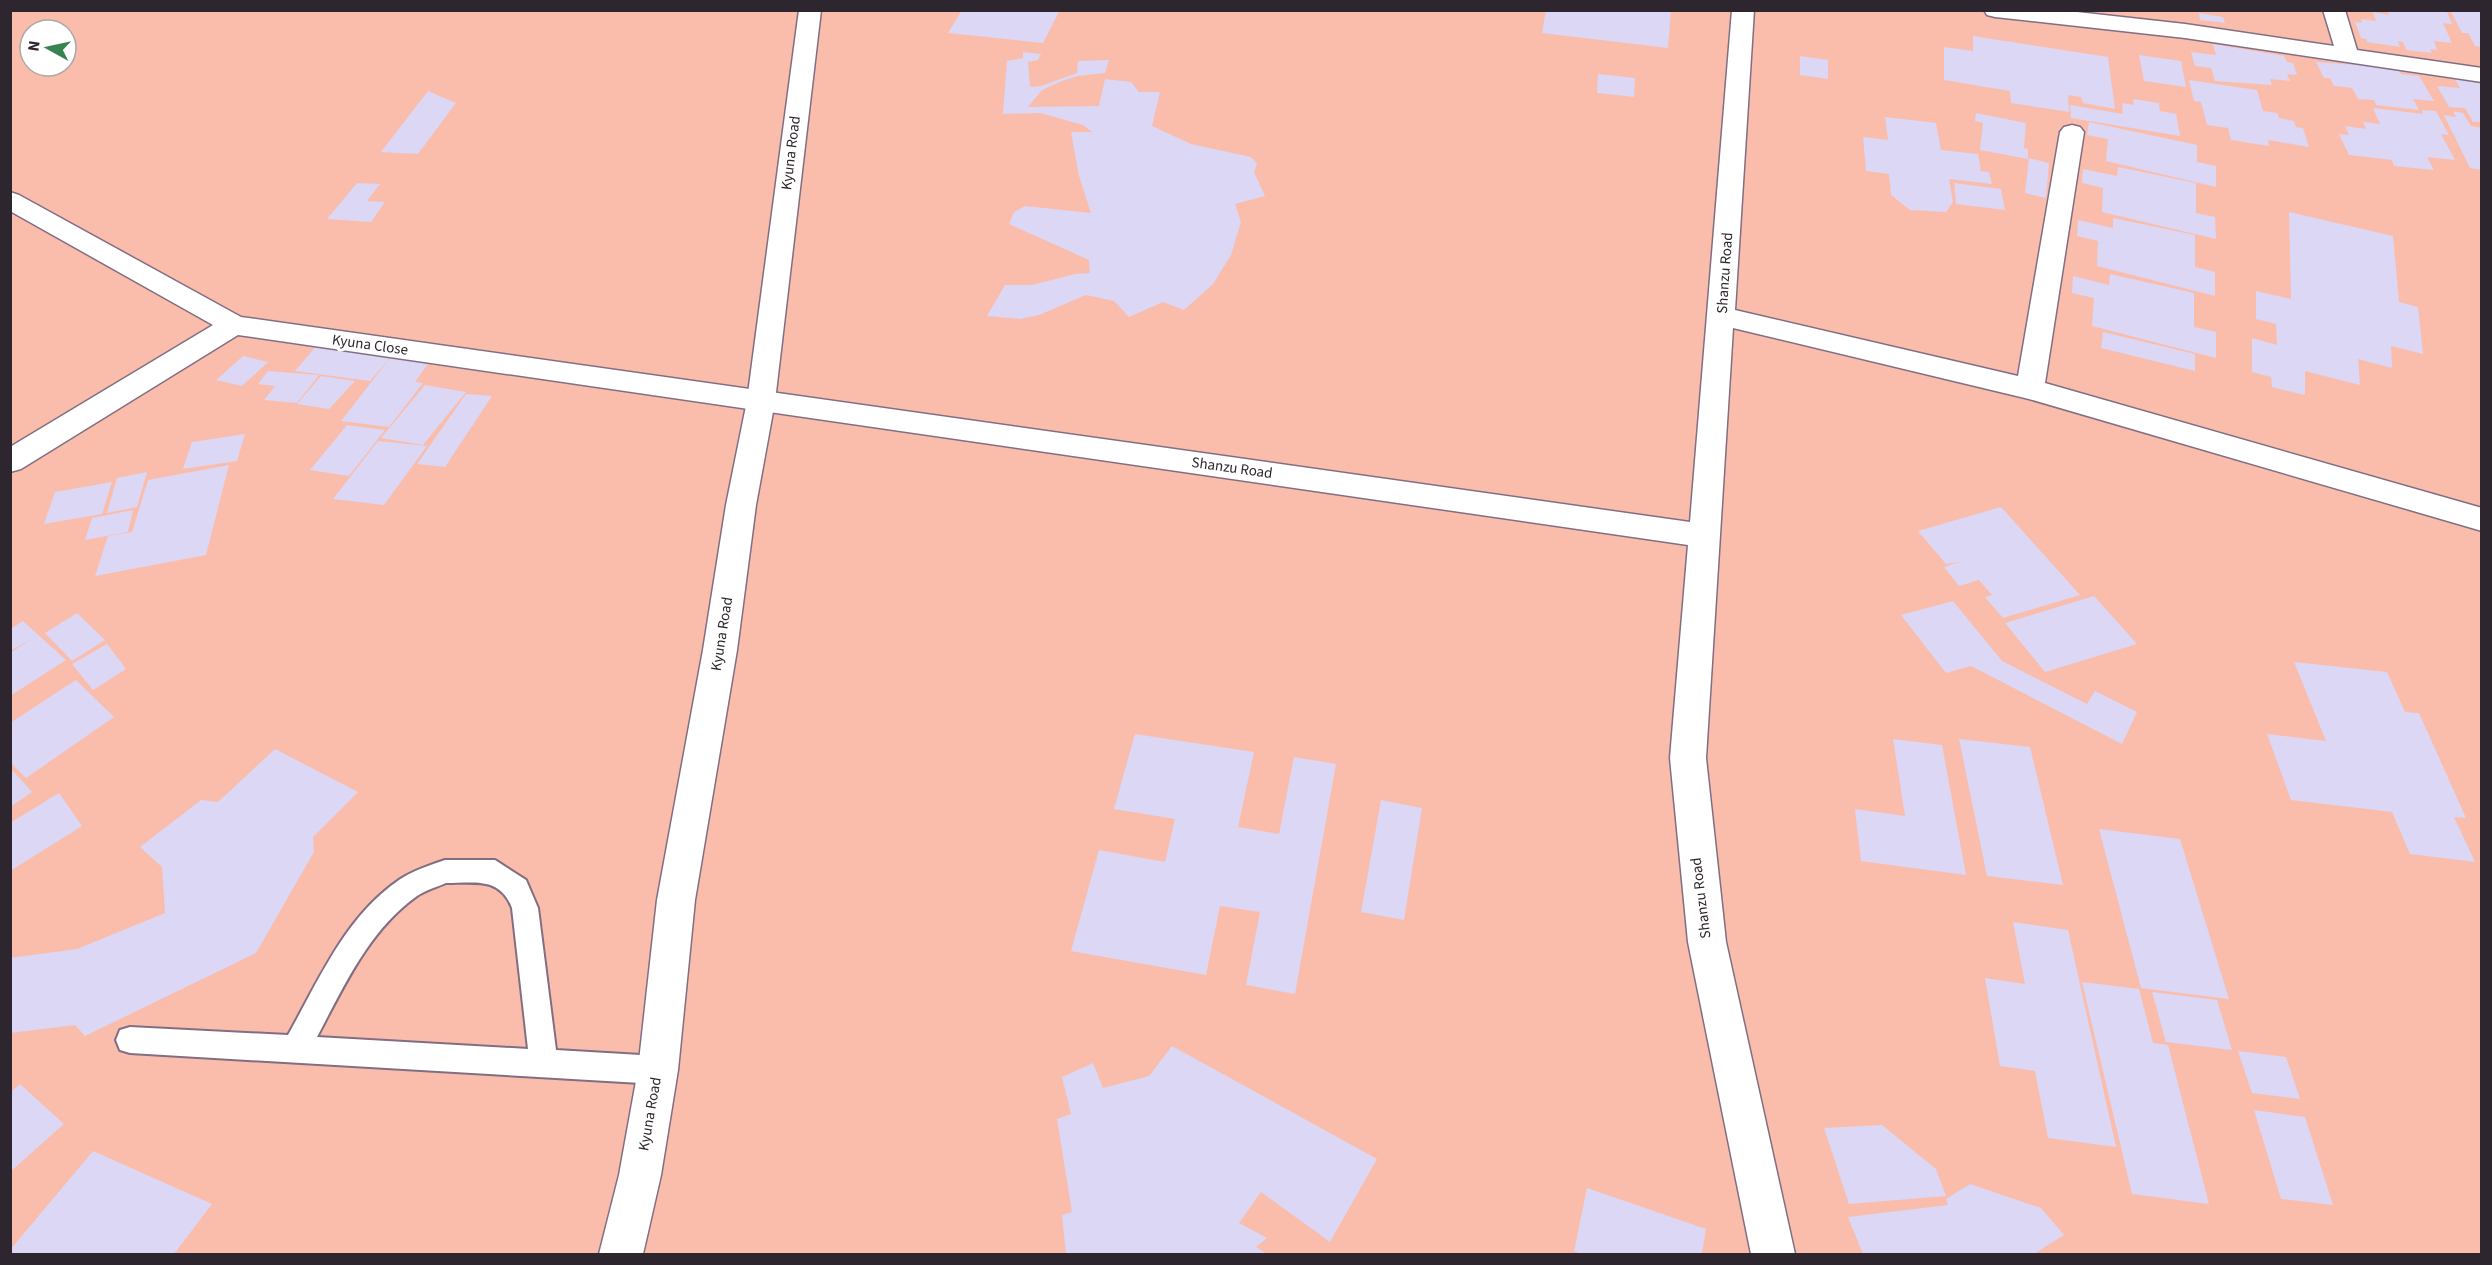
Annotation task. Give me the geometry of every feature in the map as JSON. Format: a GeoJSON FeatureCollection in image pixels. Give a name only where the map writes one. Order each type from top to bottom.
{"type":"FeatureCollection","features":[{"type":"Feature","properties":{"kind":"street","name":"Kyuna Road"},"geometry":{"type":"LineString","coordinates":[[621,1254],[640,1175],[658,1070],[676,900],[720,650],[742,495],[761,401],[810,10]]}},
{"type":"Feature","properties":{"kind":"street","name":"Shanzu Road"},"geometry":{"type":"LineString","coordinates":[[1743,10],[1688,758],[1695,844],[1707,942],[1773,1254]]}},
{"type":"Feature","properties":{"kind":"street"},"geometry":{"type":"LineString","coordinates":[[1995,10],[2122,23],[2481,75]]}},
{"type":"Feature","properties":{"kind":"street"},"geometry":{"type":"LineString","coordinates":[[2334,10],[2348,56]]}},
{"type":"Feature","properties":{"kind":"street"},"geometry":{"type":"LineString","coordinates":[[2030,389],[2072,132]]}},
{"type":"Feature","properties":{"kind":"street","name":"Kyuna Close"},"geometry":{"type":"LineString","coordinates":[[10,200],[234,326],[761,401]]}},
{"type":"Feature","properties":{"kind":"street"},"geometry":{"type":"LineString","coordinates":[[1722,316],[2030,389],[2481,520]]}},
{"type":"Feature","properties":{"kind":"street"},"geometry":{"type":"LineString","coordinates":[[10,461],[234,326]]}},
{"type":"Feature","properties":{"kind":"street","name":"Shanzu Road"},"geometry":{"type":"LineString","coordinates":[[761,401],[1704,536]]}},
{"type":"Feature","properties":{"kind":"lane"},"geometry":{"type":"LineString","coordinates":[[295,1050],[349,951],[376,916],[409,887],[446,871],[495,872],[517,888],[525,908],[544,1063]]}},
{"type":"Feature","properties":{"kind":"lane"},"geometry":{"type":"LineString","coordinates":[[130,1040],[658,1070]]}},
{"type":"Feature","properties":{"kind":"shaded area"},"geometry":{"type":"Polygon","coordinates":[[[10,11],[2481,11],[2481,1254],[11,1254],[10,11]]]}},
{"type":"Feature","properties":{"kind":"building"},"geometry":{"type":"Polygon","coordinates":[[[962,10],[1059,12],[1043,43],[948,33],[962,10]]]}},
{"type":"Feature","properties":{"kind":"building"},"geometry":{"type":"Polygon","coordinates":[[[1546,10],[1671,10],[1668,48],[1542,33],[1546,10]]]}},
{"type":"Feature","properties":{"kind":"building"},"geometry":{"type":"Polygon","coordinates":[[[2387,10],[2447,12],[2452,24],[2443,23],[2452,43],[2434,41],[2437,50],[2430,49],[2432,53],[2406,50],[2403,42],[2398,41],[2400,47],[2367,42],[2366,39],[2361,38],[2355,22],[2362,23],[2361,19],[2376,21],[2373,12],[2389,15],[2387,10]]]}},
{"type":"Feature","properties":{"kind":"building"},"geometry":{"type":"Polygon","coordinates":[[[2450,10],[2482,11],[2482,47],[2475,46],[2468,33],[2462,33],[2450,10]]]}},
{"type":"Feature","properties":{"kind":"building"},"geometry":{"type":"Polygon","coordinates":[[[2199,13],[2223,17],[2225,23],[2200,20],[2199,13]]]}},
{"type":"Feature","properties":{"kind":"building"},"geometry":{"type":"Polygon","coordinates":[[[1973,36],[2108,57],[2115,109],[2083,103],[2081,97],[2068,95],[2069,112],[2011,103],[2010,91],[1944,80],[1944,47],[1973,51],[1973,36]]]}},
{"type":"Feature","properties":{"kind":"building"},"geometry":{"type":"Polygon","coordinates":[[[2213,44],[2284,56],[2287,62],[2293,63],[2297,75],[2287,74],[2290,81],[2270,79],[2272,85],[2215,81],[2211,68],[2195,66],[2191,52],[2216,55],[2213,44]]]}},
{"type":"Feature","properties":{"kind":"building"},"geometry":{"type":"Polygon","coordinates":[[[1023,52],[1041,54],[1038,60],[1028,62],[1030,87],[1041,86],[1077,73],[1078,61],[1109,60],[1105,73],[1078,76],[1062,81],[1042,90],[1028,107],[1099,106],[1105,79],[1131,82],[1139,92],[1160,92],[1152,126],[1191,144],[1251,157],[1257,164],[1254,172],[1265,196],[1235,204],[1241,222],[1231,255],[1213,284],[1184,310],[1163,302],[1129,317],[1114,301],[1086,295],[1039,315],[1020,319],[987,316],[1005,285],[1032,285],[1075,274],[1090,273],[1089,260],[1009,224],[1014,212],[1025,206],[1091,213],[1079,176],[1071,132],[1092,132],[1083,125],[1040,113],[1003,114],[1007,61],[1023,58],[1023,52]]]}},
{"type":"Feature","properties":{"kind":"building"},"geometry":{"type":"Polygon","coordinates":[[[2139,55],[2181,61],[2186,87],[2144,81],[2139,55]]]}},
{"type":"Feature","properties":{"kind":"building"},"geometry":{"type":"Polygon","coordinates":[[[1800,56],[1828,60],[1828,79],[1800,75],[1800,56]]]}},
{"type":"Feature","properties":{"kind":"building"},"geometry":{"type":"Polygon","coordinates":[[[2316,62],[2397,68],[2401,74],[2419,76],[2434,101],[2413,99],[2419,110],[2376,105],[2374,100],[2358,99],[2352,88],[2334,86],[2330,78],[2324,78],[2316,62]]]}},
{"type":"Feature","properties":{"kind":"building"},"geometry":{"type":"Polygon","coordinates":[[[1598,74],[1635,78],[1634,97],[1597,93],[1598,74]]]}},
{"type":"Feature","properties":{"kind":"building"},"geometry":{"type":"Polygon","coordinates":[[[2454,78],[2482,81],[2482,122],[2473,122],[2465,108],[2449,107],[2437,86],[2460,88],[2454,78]]]}},
{"type":"Feature","properties":{"kind":"building"},"geometry":{"type":"Polygon","coordinates":[[[2189,80],[2257,90],[2263,111],[2277,113],[2279,118],[2294,121],[2296,127],[2303,128],[2309,147],[2268,140],[2269,146],[2231,140],[2228,128],[2207,125],[2201,102],[2194,101],[2189,80]]]}},
{"type":"Feature","properties":{"kind":"building"},"geometry":{"type":"Polygon","coordinates":[[[428,91],[456,103],[418,154],[381,152],[428,91]]]}},
{"type":"Feature","properties":{"kind":"building"},"geometry":{"type":"Polygon","coordinates":[[[2133,99],[2159,103],[2160,111],[2176,114],[2180,136],[2071,118],[2070,105],[2123,114],[2122,103],[2134,105],[2133,99]]]}},
{"type":"Feature","properties":{"kind":"building"},"geometry":{"type":"Polygon","coordinates":[[[2373,108],[2423,114],[2422,110],[2436,111],[2449,135],[2441,134],[2455,160],[2427,157],[2434,170],[2394,166],[2392,160],[2349,155],[2339,134],[2349,135],[2345,126],[2366,129],[2363,122],[2380,124],[2373,108]]]}},
{"type":"Feature","properties":{"kind":"building"},"geometry":{"type":"Polygon","coordinates":[[[2453,111],[2463,113],[2471,126],[2482,128],[2482,170],[2470,168],[2444,115],[2456,117],[2453,111]]]}},
{"type":"Feature","properties":{"kind":"building"},"geometry":{"type":"Polygon","coordinates":[[[1976,113],[2026,123],[2024,148],[2028,149],[2028,159],[1980,150],[1983,123],[1975,121],[1976,113]]]}},
{"type":"Feature","properties":{"kind":"building"},"geometry":{"type":"Polygon","coordinates":[[[1885,117],[1936,123],[1941,150],[1978,154],[1981,171],[1989,172],[1992,184],[1949,179],[1953,202],[1946,212],[1910,210],[1891,195],[1889,174],[1866,171],[1863,137],[1888,140],[1885,117]]]}},
{"type":"Feature","properties":{"kind":"building"},"geometry":{"type":"Polygon","coordinates":[[[2089,122],[2197,145],[2197,162],[2216,166],[2216,187],[2106,161],[2108,139],[2087,135],[2089,122]]]}},
{"type":"Feature","properties":{"kind":"building"},"geometry":{"type":"Polygon","coordinates":[[[2029,158],[2049,163],[2046,198],[2025,193],[2029,158]]]}},
{"type":"Feature","properties":{"kind":"building"},"geometry":{"type":"Polygon","coordinates":[[[2118,167],[2196,183],[2196,213],[2215,217],[2216,239],[2102,212],[2103,188],[2082,183],[2083,169],[2117,176],[2118,167]]]}},
{"type":"Feature","properties":{"kind":"building"},"geometry":{"type":"Polygon","coordinates":[[[357,183],[380,184],[367,201],[385,202],[371,222],[327,219],[357,183]]]}},
{"type":"Feature","properties":{"kind":"building"},"geometry":{"type":"Polygon","coordinates":[[[1954,183],[2001,189],[2005,210],[1956,204],[1954,183]]]}},
{"type":"Feature","properties":{"kind":"building"},"geometry":{"type":"Polygon","coordinates":[[[2289,212],[2393,236],[2399,302],[2418,307],[2423,354],[2391,346],[2392,368],[2358,359],[2360,385],[2305,371],[2305,395],[2272,387],[2271,377],[2252,372],[2252,338],[2277,345],[2276,324],[2256,319],[2256,291],[2291,299],[2289,212]]]}},
{"type":"Feature","properties":{"kind":"building"},"geometry":{"type":"Polygon","coordinates":[[[2113,218],[2195,235],[2195,267],[2215,272],[2215,296],[2097,266],[2098,241],[2077,236],[2078,220],[2113,228],[2113,218]]]}},
{"type":"Feature","properties":{"kind":"building"},"geometry":{"type":"Polygon","coordinates":[[[2110,274],[2194,293],[2194,327],[2216,332],[2216,358],[2092,326],[2094,298],[2072,293],[2073,276],[2109,285],[2110,274]]]}},
{"type":"Feature","properties":{"kind":"building"},"geometry":{"type":"Polygon","coordinates":[[[2103,332],[2195,354],[2195,371],[2101,348],[2103,332]]]}},
{"type":"Feature","properties":{"kind":"building"},"geometry":{"type":"Polygon","coordinates":[[[317,345],[430,361],[415,382],[423,383],[389,427],[341,421],[390,358],[370,381],[295,371],[317,345]]]}},
{"type":"Feature","properties":{"kind":"building"},"geometry":{"type":"Polygon","coordinates":[[[243,356],[268,362],[242,386],[216,380],[243,356]]]}},
{"type":"Feature","properties":{"kind":"building"},"geometry":{"type":"Polygon","coordinates":[[[268,371],[319,375],[297,403],[264,400],[275,386],[258,384],[268,371]]]}},
{"type":"Feature","properties":{"kind":"building"},"geometry":{"type":"Polygon","coordinates":[[[321,376],[355,381],[329,409],[297,404],[321,376]]]}},
{"type":"Feature","properties":{"kind":"building"},"geometry":{"type":"Polygon","coordinates":[[[425,385],[466,392],[423,445],[381,438],[425,385]]]}},
{"type":"Feature","properties":{"kind":"building"},"geometry":{"type":"Polygon","coordinates":[[[466,394],[492,396],[445,467],[417,464],[466,394]]]}},
{"type":"Feature","properties":{"kind":"building"},"geometry":{"type":"Polygon","coordinates":[[[347,425],[385,430],[349,476],[310,470],[347,425]]]}},
{"type":"Feature","properties":{"kind":"building"},"geometry":{"type":"Polygon","coordinates":[[[245,434],[237,461],[183,469],[192,442],[245,434]]]}},
{"type":"Feature","properties":{"kind":"building"},"geometry":{"type":"Polygon","coordinates":[[[378,441],[427,446],[384,505],[333,499],[378,441]]]}},
{"type":"Feature","properties":{"kind":"building"},"geometry":{"type":"Polygon","coordinates":[[[229,465],[206,555],[95,576],[108,536],[132,532],[148,480],[229,465]]]}},
{"type":"Feature","properties":{"kind":"building"},"geometry":{"type":"Polygon","coordinates":[[[147,472],[137,507],[107,513],[117,478],[147,472]]]}},
{"type":"Feature","properties":{"kind":"building"},"geometry":{"type":"Polygon","coordinates":[[[112,482],[102,514],[44,524],[55,492],[112,482]]]}},
{"type":"Feature","properties":{"kind":"building"},"geometry":{"type":"Polygon","coordinates":[[[2001,507],[2080,595],[2003,618],[1985,597],[1992,595],[1979,580],[1959,586],[1944,567],[1959,562],[1946,564],[1918,531],[2001,507]]]}},
{"type":"Feature","properties":{"kind":"building"},"geometry":{"type":"Polygon","coordinates":[[[133,510],[128,532],[85,540],[92,518],[133,510]]]}},
{"type":"Feature","properties":{"kind":"building"},"geometry":{"type":"Polygon","coordinates":[[[2094,596],[2137,644],[2045,672],[2005,623],[2094,596]]]}},
{"type":"Feature","properties":{"kind":"building"},"geometry":{"type":"Polygon","coordinates":[[[1953,601],[2002,661],[2087,704],[2095,691],[2137,712],[2122,744],[1971,666],[1946,673],[1901,615],[1953,601]]]}},
{"type":"Feature","properties":{"kind":"building"},"geometry":{"type":"Polygon","coordinates":[[[77,613],[105,640],[72,661],[45,633],[77,613]]]}},
{"type":"Feature","properties":{"kind":"building"},"geometry":{"type":"Polygon","coordinates":[[[23,621],[66,660],[10,696],[10,653],[30,640],[10,651],[10,629],[23,621]]]}},
{"type":"Feature","properties":{"kind":"building"},"geometry":{"type":"Polygon","coordinates":[[[107,644],[126,669],[93,690],[72,664],[107,644]]]}},
{"type":"Feature","properties":{"kind":"building"},"geometry":{"type":"Polygon","coordinates":[[[2294,662],[2387,672],[2405,712],[2419,713],[2466,818],[2454,817],[2475,862],[2410,854],[2392,812],[2291,800],[2267,734],[2326,741],[2294,662]]]}},
{"type":"Feature","properties":{"kind":"building"},"geometry":{"type":"Polygon","coordinates":[[[76,680],[114,717],[26,778],[10,762],[10,723],[76,680]]]}},
{"type":"Feature","properties":{"kind":"building"},"geometry":{"type":"Polygon","coordinates":[[[1135,734],[1254,752],[1238,827],[1279,834],[1294,757],[1336,764],[1295,994],[1246,985],[1260,912],[1220,906],[1206,975],[1071,951],[1099,850],[1165,862],[1175,819],[1114,809],[1135,734]]]}},
{"type":"Feature","properties":{"kind":"building"},"geometry":{"type":"Polygon","coordinates":[[[1893,739],[1942,745],[1966,875],[1861,861],[1855,809],[1905,816],[1893,739]]]}},
{"type":"Feature","properties":{"kind":"building"},"geometry":{"type":"Polygon","coordinates":[[[1959,739],[2030,747],[2063,885],[1987,876],[1959,739]]]}},
{"type":"Feature","properties":{"kind":"building"},"geometry":{"type":"Polygon","coordinates":[[[275,749],[358,792],[313,837],[314,852],[256,953],[85,1036],[75,1025],[10,1033],[10,958],[77,949],[165,913],[162,867],[140,847],[201,800],[218,802],[275,749]]]}},
{"type":"Feature","properties":{"kind":"building"},"geometry":{"type":"Polygon","coordinates":[[[13,771],[32,792],[10,807],[10,773],[13,771]]]}},
{"type":"Feature","properties":{"kind":"building"},"geometry":{"type":"Polygon","coordinates":[[[59,793],[82,826],[10,871],[10,823],[59,793]]]}},
{"type":"Feature","properties":{"kind":"building"},"geometry":{"type":"Polygon","coordinates":[[[1381,800],[1422,808],[1404,920],[1361,912],[1381,800]]]}},
{"type":"Feature","properties":{"kind":"building"},"geometry":{"type":"Polygon","coordinates":[[[2099,829],[2180,839],[2229,999],[2141,988],[2099,829]]]}},
{"type":"Feature","properties":{"kind":"building"},"geometry":{"type":"Polygon","coordinates":[[[2013,922],[2068,930],[2116,1147],[2048,1138],[2035,1071],[2000,1066],[1985,978],[2025,984],[2013,922]]]}},
{"type":"Feature","properties":{"kind":"building"},"geometry":{"type":"Polygon","coordinates":[[[2082,982],[2139,989],[2153,1043],[2168,1045],[2209,1204],[2132,1194],[2082,982]]]}},
{"type":"Feature","properties":{"kind":"building"},"geometry":{"type":"Polygon","coordinates":[[[2152,992],[2217,1000],[2232,1050],[2166,1042],[2152,992]]]}},
{"type":"Feature","properties":{"kind":"building"},"geometry":{"type":"Polygon","coordinates":[[[1172,1046],[1377,1159],[1330,1242],[1261,1192],[1239,1223],[1267,1238],[1256,1247],[1267,1254],[1066,1254],[1062,1215],[1072,1212],[1057,1119],[1071,1114],[1062,1077],[1093,1063],[1103,1088],[1149,1076],[1172,1046]]]}},
{"type":"Feature","properties":{"kind":"building"},"geometry":{"type":"Polygon","coordinates":[[[2238,1051],[2286,1057],[2300,1099],[2252,1093],[2238,1051]]]}},
{"type":"Feature","properties":{"kind":"building"},"geometry":{"type":"Polygon","coordinates":[[[20,1084],[64,1124],[10,1172],[10,1093],[20,1084]]]}},
{"type":"Feature","properties":{"kind":"building"},"geometry":{"type":"Polygon","coordinates":[[[2254,1110],[2305,1117],[2333,1205],[2281,1199],[2254,1110]]]}},
{"type":"Feature","properties":{"kind":"building"},"geometry":{"type":"Polygon","coordinates":[[[1882,1125],[1936,1169],[1946,1196],[1849,1204],[1824,1128],[1882,1125]]]}},
{"type":"Feature","properties":{"kind":"building"},"geometry":{"type":"Polygon","coordinates":[[[93,1151],[212,1204],[174,1254],[10,1254],[10,1250],[93,1151]]]}},
{"type":"Feature","properties":{"kind":"building"},"geometry":{"type":"Polygon","coordinates":[[[1970,1184],[2041,1208],[2064,1235],[2034,1254],[1863,1254],[1848,1217],[1948,1205],[1946,1199],[1970,1184]]]}},
{"type":"Feature","properties":{"kind":"building"},"geometry":{"type":"Polygon","coordinates":[[[1587,1188],[1706,1229],[1702,1254],[1582,1254],[1574,1251],[1587,1188]]]}}]}
